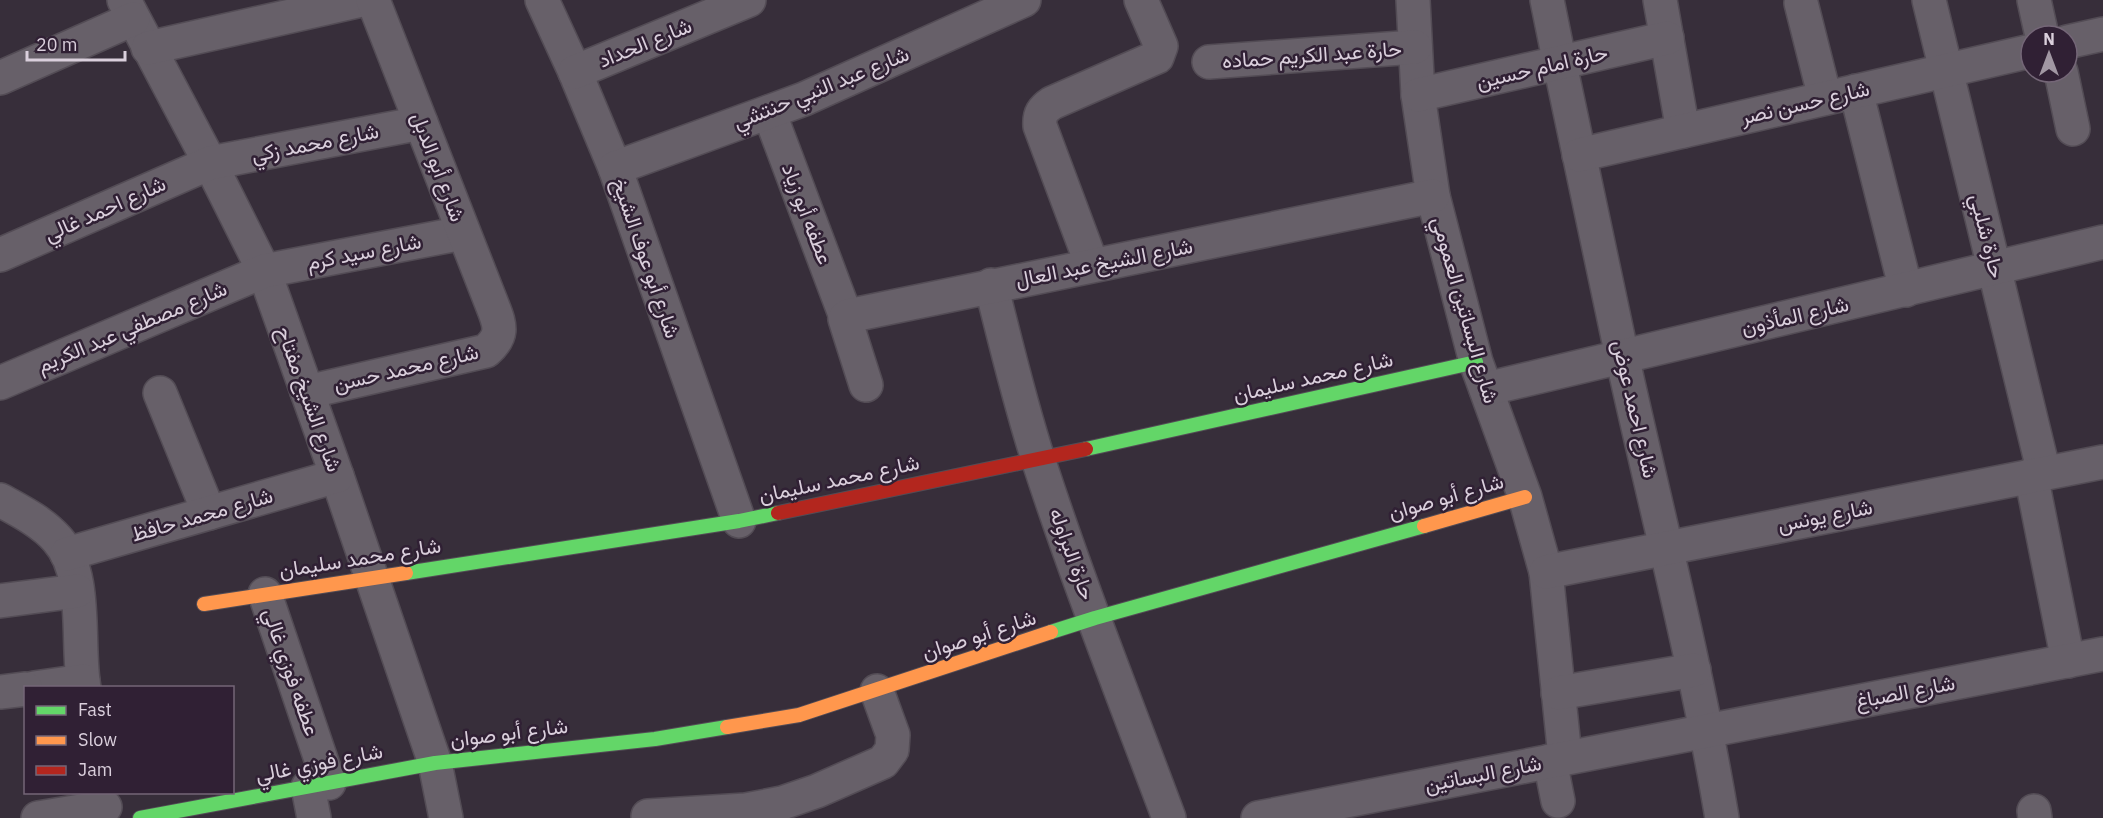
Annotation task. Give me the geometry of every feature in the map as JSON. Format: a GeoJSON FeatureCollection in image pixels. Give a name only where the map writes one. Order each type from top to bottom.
{"type":"FeatureCollection","features":[{"type":"Feature","properties":{"kind":"street"},"geometry":{"type":"LineString","coordinates":[[148,48],[362,0]]}},
{"type":"Feature","properties":{"kind":"street","name":"شارع أبو الدبل"},"geometry":{"type":"LineString","coordinates":[[373,0],[497,318],[500,326],[499,335]]}},
{"type":"Feature","properties":{"kind":"street","name":"شارع أبو عوف الشيخ"},"geometry":{"type":"LineString","coordinates":[[542,0],[615,168],[739,521]]}},
{"type":"Feature","properties":{"kind":"street","name":"شارع الحداد"},"geometry":{"type":"LineString","coordinates":[[575,72],[749,0]]}},
{"type":"Feature","properties":{"kind":"street","name":"شارع عبد النبي حنتشي"},"geometry":{"type":"LineString","coordinates":[[615,168],[804,99],[1024,0]]}},
{"type":"Feature","properties":{"kind":"street"},"geometry":{"type":"LineString","coordinates":[[1092,265],[1040,126],[1040,115],[1052,103],[1157,57],[1161,46],[1141,0]]}},
{"type":"Feature","properties":{"kind":"street","name":"شارع البساتين العمومي"},"geometry":{"type":"LineString","coordinates":[[1413,0],[1418,95],[1433,196],[1481,376],[1525,497],[1546,572],[1558,693],[1558,801]]}},
{"type":"Feature","properties":{"kind":"street","name":"شارع احمد عوض"},"geometry":{"type":"LineString","coordinates":[[1547,0],[1622,357],[1668,548],[1708,730],[1722,818]]}},
{"type":"Feature","properties":{"kind":"street"},"geometry":{"type":"LineString","coordinates":[[1660,0],[1683,131]]}},
{"type":"Feature","properties":{"kind":"street","name":"حارة شلبي"},"geometry":{"type":"LineString","coordinates":[[1929,0],[1995,268],[2037,474],[2068,661]]}},
{"type":"Feature","properties":{"kind":"street"},"geometry":{"type":"LineString","coordinates":[[2034,0],[2039,24]]}},
{"type":"Feature","properties":{"kind":"street"},"geometry":{"type":"LineString","coordinates":[[1801,3],[1825,98]]}},
{"type":"Feature","properties":{"kind":"street"},"geometry":{"type":"LineString","coordinates":[[0,78],[128,9]]}},
{"type":"Feature","properties":{"kind":"street","name":"شارع الشيخ مفتاح"},"geometry":{"type":"LineString","coordinates":[[128,9],[210,163],[264,271],[435,763],[446,818]]}},
{"type":"Feature","properties":{"kind":"street"},"geometry":{"type":"LineString","coordinates":[[2079,39],[2103,34]]}},
{"type":"Feature","properties":{"kind":"street","name":"حارة امام حسين"},"geometry":{"type":"LineString","coordinates":[[1418,95],[1666,38]]}},
{"type":"Feature","properties":{"kind":"street","name":"حارة عبد الكريم حماده"},"geometry":{"type":"LineString","coordinates":[[1209,62],[1415,47]]}},
{"type":"Feature","properties":{"kind":"street","name":"شارع حسن نصر"},"geometry":{"type":"LineString","coordinates":[[1579,155],[2019,54]]}},
{"type":"Feature","properties":{"kind":"street"},"geometry":{"type":"LineString","coordinates":[[2064,84],[2073,129]]}},
{"type":"Feature","properties":{"kind":"street"},"geometry":{"type":"LineString","coordinates":[[1857,91],[1906,290]]}},
{"type":"Feature","properties":{"kind":"street","name":"عطفه أبو زياد"},"geometry":{"type":"LineString","coordinates":[[769,112],[846,317]]}},
{"type":"Feature","properties":{"kind":"street","name":"شارع محمد زكي"},"geometry":{"type":"LineString","coordinates":[[210,163],[421,123]]}},
{"type":"Feature","properties":{"kind":"street","name":"شارع احمد غالي"},"geometry":{"type":"LineString","coordinates":[[0,255],[210,163]]}},
{"type":"Feature","properties":{"kind":"street","name":"شارع الشيخ عبد العال"},"geometry":{"type":"LineString","coordinates":[[846,317],[991,285],[1433,196]]}},
{"type":"Feature","properties":{"kind":"street","name":"شارع سيد كرم"},"geometry":{"type":"LineString","coordinates":[[264,271],[463,233]]}},
{"type":"Feature","properties":{"kind":"street","name":"شارع المأذون"},"geometry":{"type":"LineString","coordinates":[[1481,376],[1622,357],[2103,242]]}},
{"type":"Feature","properties":{"kind":"street","name":"شارع مصطفي عبد الكريم"},"geometry":{"type":"LineString","coordinates":[[0,383],[264,271]]}},
{"type":"Feature","properties":{"kind":"street","name":"حارة البراوله"},"geometry":{"type":"LineString","coordinates":[[991,285],[1038,460],[1065,540],[1169,818]]}},
{"type":"Feature","properties":{"kind":"street"},"geometry":{"type":"LineString","coordinates":[[846,317],[866,385]]}},
{"type":"Feature","properties":{"kind":"street","name":"شارع محمد حسن"},"geometry":{"type":"LineString","coordinates":[[307,392],[486,351],[495,343],[499,335]]}},
{"type":"Feature","properties":{"kind":"street","name":"شارع محمد سليمان"},"geometry":{"type":"LineString","coordinates":[[204,604],[739,521],[1038,460],[1481,376]]}},
{"type":"Feature","properties":{"kind":"street"},"geometry":{"type":"LineString","coordinates":[[160,393],[209,513]]}},
{"type":"Feature","properties":{"kind":"street","name":"شارع يونس"},"geometry":{"type":"LineString","coordinates":[[1546,572],[2103,462]]}},
{"type":"Feature","properties":{"kind":"street","name":"شارع محمد حافظ"},"geometry":{"type":"LineString","coordinates":[[67,554],[337,476]]}},
{"type":"Feature","properties":{"kind":"street","name":"شارع أبو صوان"},"geometry":{"type":"LineString","coordinates":[[435,763],[655,739],[799,715],[1095,618],[1525,497]]}},
{"type":"Feature","properties":{"kind":"street"},"geometry":{"type":"LineString","coordinates":[[0,500],[32,519],[58,540],[74,568],[83,684],[50,686]]}},
{"type":"Feature","properties":{"kind":"street"},"geometry":{"type":"LineString","coordinates":[[0,601],[77,591]]}},
{"type":"Feature","properties":{"kind":"street","name":"عطفه فوزي غالي"},"geometry":{"type":"LineString","coordinates":[[265,594],[319,785],[314,818]]}},
{"type":"Feature","properties":{"kind":"street","name":"شارع الصباغ"},"geometry":{"type":"LineString","coordinates":[[1708,730],[2103,654]]}},
{"type":"Feature","properties":{"kind":"street"},"geometry":{"type":"LineString","coordinates":[[1558,693],[1694,670]]}},
{"type":"Feature","properties":{"kind":"street"},"geometry":{"type":"LineString","coordinates":[[0,692],[24,689]]}},
{"type":"Feature","properties":{"kind":"street"},"geometry":{"type":"LineString","coordinates":[[648,816],[746,810],[782,803],[817,791],[883,762],[892,750],[893,735],[877,691]]}},
{"type":"Feature","properties":{"kind":"street","name":"شارع البساتين"},"geometry":{"type":"LineString","coordinates":[[1258,818],[1708,730]]}},
{"type":"Feature","properties":{"kind":"street","name":"شارع فوزي غالي"},"geometry":{"type":"LineString","coordinates":[[140,818],[223,810],[319,785],[435,763]]}},
{"type":"Feature","properties":{"kind":"street"},"geometry":{"type":"LineString","coordinates":[[38,818],[104,806]]}},
{"type":"Feature","properties":{"kind":"traffic: fast"},"geometry":{"type":"LineString","coordinates":[[1086,449],[1476,362]]}},
{"type":"Feature","properties":{"kind":"traffic: fast"},"geometry":{"type":"LineString","coordinates":[[406,573],[778,513]]}},
{"type":"Feature","properties":{"kind":"traffic: fast"},"geometry":{"type":"LineString","coordinates":[[1051,632],[1424,526]]}},
{"type":"Feature","properties":{"kind":"traffic: fast"},"geometry":{"type":"LineString","coordinates":[[140,818],[435,763],[655,739],[727,727]]}},
{"type":"Feature","properties":{"kind":"traffic: slow"},"geometry":{"type":"LineString","coordinates":[[1424,526],[1525,497]]}},
{"type":"Feature","properties":{"kind":"traffic: slow"},"geometry":{"type":"LineString","coordinates":[[204,604],[406,573]]}},
{"type":"Feature","properties":{"kind":"traffic: slow"},"geometry":{"type":"LineString","coordinates":[[727,727],[799,715],[1051,632]]}},
{"type":"Feature","properties":{"kind":"traffic: jam"},"geometry":{"type":"LineString","coordinates":[[778,513],[1086,449]]}}]}
